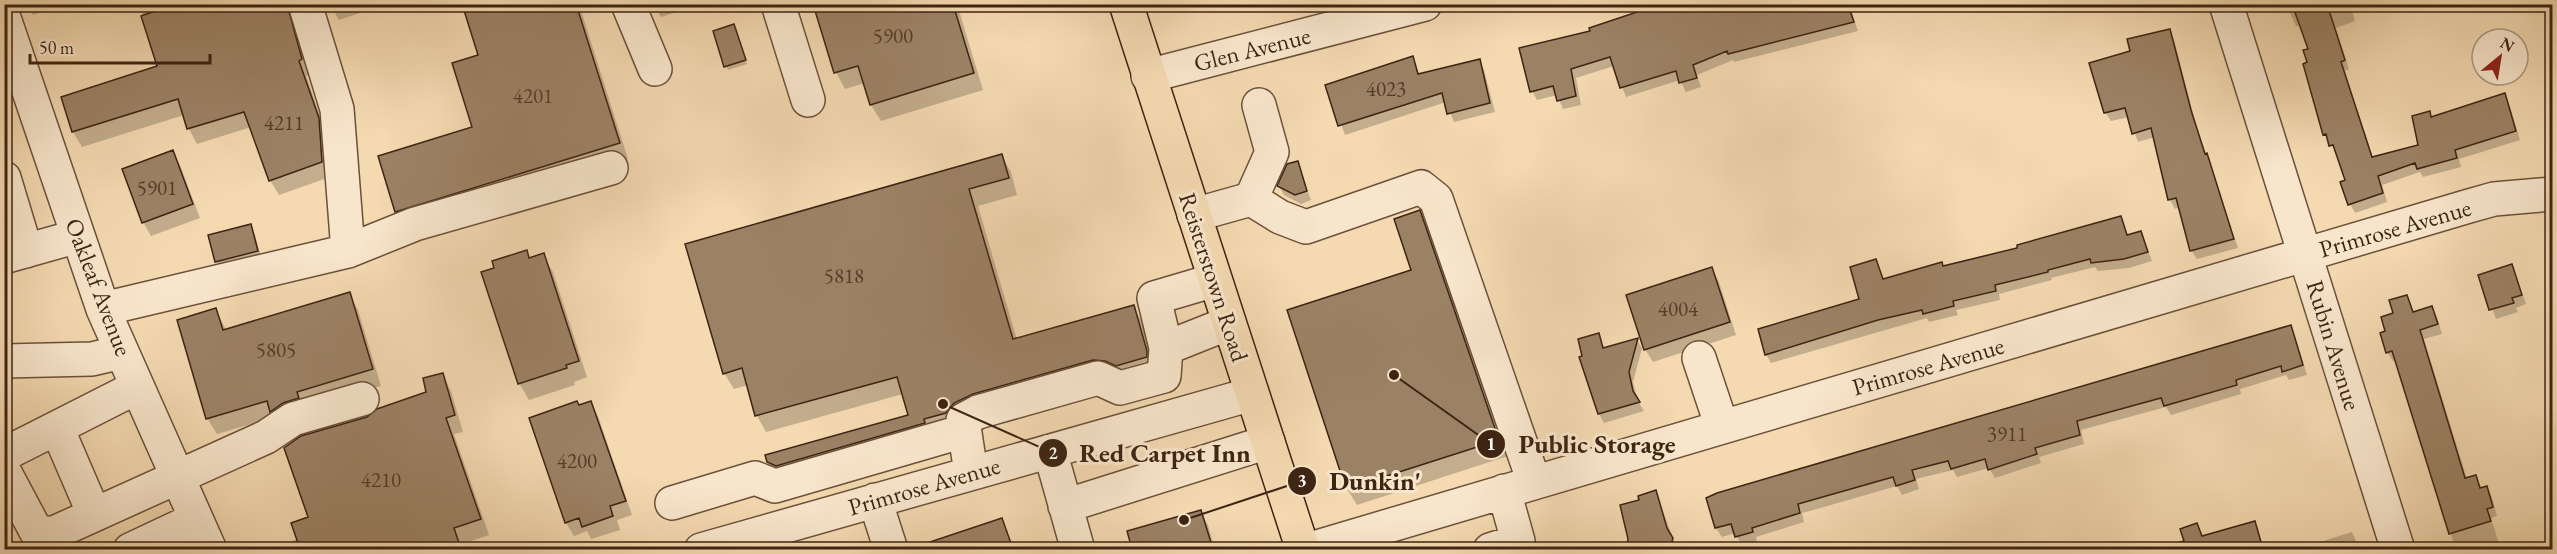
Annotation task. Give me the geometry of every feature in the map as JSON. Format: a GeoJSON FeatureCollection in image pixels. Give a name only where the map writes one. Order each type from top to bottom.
{"type":"FeatureCollection","features":[{"type":"Feature","properties":{"kind":"main road","name":"Reisterstown Road"},"geometry":{"type":"LineString","coordinates":[[1126,4],[1252,394],[1305,549]]}},
{"type":"Feature","properties":{"kind":"street"},"geometry":{"type":"LineString","coordinates":[[304,4],[337,109],[348,251]]}},
{"type":"Feature","properties":{"kind":"street"},"geometry":{"type":"LineString","coordinates":[[628,4],[655,69]]}},
{"type":"Feature","properties":{"kind":"street"},"geometry":{"type":"LineString","coordinates":[[778,4],[808,100]]}},
{"type":"Feature","properties":{"kind":"street","name":"Glen Avenue"},"geometry":{"type":"LineString","coordinates":[[1149,76],[1425,4]]}},
{"type":"Feature","properties":{"kind":"street","name":"Rubin Avenue"},"geometry":{"type":"LineString","coordinates":[[2226,4],[2398,549]]}},
{"type":"Feature","properties":{"kind":"street","name":"Oakleaf Avenue"},"geometry":{"type":"LineString","coordinates":[[4,18],[103,309],[210,549]]}},
{"type":"Feature","properties":{"kind":"street"},"geometry":{"type":"LineString","coordinates":[[1251,199],[1272,152],[1259,105]]}},
{"type":"Feature","properties":{"kind":"street"},"geometry":{"type":"LineString","coordinates":[[103,309],[348,251],[415,224],[611,168]]}},
{"type":"Feature","properties":{"kind":"street"},"geometry":{"type":"LineString","coordinates":[[4,178],[15,254],[78,236]]}},
{"type":"Feature","properties":{"kind":"street"},"geometry":{"type":"LineString","coordinates":[[1194,215],[1251,199],[1280,217],[1306,227],[1421,187],[1436,199],[1519,487],[1518,541],[1490,549]]}},
{"type":"Feature","properties":{"kind":"street","name":"Primrose Avenue"},"geometry":{"type":"LineString","coordinates":[[1305,549],[2494,199],[2553,194]]}},
{"type":"Feature","properties":{"kind":"street"},"geometry":{"type":"LineString","coordinates":[[971,473],[963,420],[978,412],[1098,378],[1120,388],[1164,376],[1166,348],[1154,298],[1215,280]]}},
{"type":"Feature","properties":{"kind":"street"},"geometry":{"type":"LineString","coordinates":[[1166,348],[1229,323]]}},
{"type":"Feature","properties":{"kind":"street"},"geometry":{"type":"LineString","coordinates":[[4,361],[92,359],[122,352]]}},
{"type":"Feature","properties":{"kind":"street"},"geometry":{"type":"LineString","coordinates":[[1699,358],[1722,427]]}},
{"type":"Feature","properties":{"kind":"street"},"geometry":{"type":"LineString","coordinates":[[4,459],[7,453],[137,387]]}},
{"type":"Feature","properties":{"kind":"street","name":"Primrose Avenue"},"geometry":{"type":"LineString","coordinates":[[700,549],[1252,394]]}},
{"type":"Feature","properties":{"kind":"street"},"geometry":{"type":"LineString","coordinates":[[4,471],[35,541],[266,437],[292,419],[362,399]]}},
{"type":"Feature","properties":{"kind":"street"},"geometry":{"type":"LineString","coordinates":[[57,428],[94,514]]}},
{"type":"Feature","properties":{"kind":"street"},"geometry":{"type":"LineString","coordinates":[[672,503],[755,478],[775,486],[964,431]]}},
{"type":"Feature","properties":{"kind":"street"},"geometry":{"type":"LineString","coordinates":[[1065,506],[1268,442]]}},
{"type":"Feature","properties":{"kind":"street"},"geometry":{"type":"LineString","coordinates":[[1050,451],[1078,549]]}},
{"type":"Feature","properties":{"kind":"street"},"geometry":{"type":"LineString","coordinates":[[875,500],[891,549]]}},
{"type":"Feature","properties":{"kind":"street"},"geometry":{"type":"LineString","coordinates":[[130,549],[171,541],[196,519]]}},
{"type":"Feature","properties":{"kind":"building"},"geometry":{"type":"Polygon","coordinates":[[[176,4],[287,4],[302,59],[299,61],[319,118],[322,162],[269,181],[244,112],[187,129],[178,99],[72,132],[61,97],[157,66],[141,16],[176,4]]]}},
{"type":"Feature","properties":{"kind":"building"},"geometry":{"type":"Polygon","coordinates":[[[462,4],[576,4],[620,143],[395,212],[378,156],[472,127],[452,63],[478,55],[462,4]]]}},
{"type":"Feature","properties":{"kind":"building"},"geometry":{"type":"Polygon","coordinates":[[[813,4],[953,4],[974,73],[870,105],[858,66],[834,73],[813,4]]]}},
{"type":"Feature","properties":{"kind":"building"},"geometry":{"type":"Polygon","coordinates":[[[1661,4],[1848,4],[1854,22],[1728,54],[1727,51],[1693,65],[1697,78],[1679,83],[1676,71],[1620,88],[1610,57],[1571,69],[1576,96],[1557,101],[1553,86],[1530,92],[1519,48],[1590,31],[1589,28],[1661,4]]]}},
{"type":"Feature","properties":{"kind":"building"},"geometry":{"type":"Polygon","coordinates":[[[2292,4],[2327,4],[2345,60],[2341,62],[2372,157],[2418,145],[2412,116],[2430,111],[2431,117],[2505,93],[2516,131],[2455,150],[2457,158],[2417,169],[2415,163],[2378,176],[2383,193],[2348,205],[2340,182],[2345,180],[2333,145],[2329,146],[2326,134],[2323,135],[2303,64],[2307,62],[2303,50],[2308,49],[2292,4]]]}},
{"type":"Feature","properties":{"kind":"building"},"geometry":{"type":"Polygon","coordinates":[[[734,24],[746,60],[724,67],[713,31],[734,24]]]}},
{"type":"Feature","properties":{"kind":"building"},"geometry":{"type":"Polygon","coordinates":[[[2170,29],[2191,110],[2234,239],[2190,251],[2176,198],[2168,200],[2151,128],[2132,134],[2125,108],[2104,113],[2089,63],[2130,51],[2127,39],[2170,29]]]}},
{"type":"Feature","properties":{"kind":"building"},"geometry":{"type":"Polygon","coordinates":[[[1413,56],[1418,74],[1480,59],[1490,103],[1447,114],[1442,93],[1338,126],[1325,85],[1413,56]]]}},
{"type":"Feature","properties":{"kind":"building"},"geometry":{"type":"Polygon","coordinates":[[[173,150],[193,204],[142,223],[122,169],[173,150]]]}},
{"type":"Feature","properties":{"kind":"building"},"geometry":{"type":"Polygon","coordinates":[[[1002,154],[1009,178],[969,189],[1013,339],[1134,305],[1147,357],[1116,366],[1105,361],[1093,360],[973,394],[954,403],[946,413],[924,419],[925,423],[776,466],[767,462],[765,455],[908,415],[897,377],[755,416],[742,368],[723,374],[685,244],[1002,154]]]}},
{"type":"Feature","properties":{"kind":"building"},"geometry":{"type":"Polygon","coordinates":[[[1298,161],[1307,191],[1295,195],[1277,186],[1287,164],[1298,161]]]}},
{"type":"Feature","properties":{"kind":"building"},"geometry":{"type":"Polygon","coordinates":[[[1420,210],[1499,440],[1346,489],[1287,310],[1411,270],[1394,219],[1420,210]]]}},
{"type":"Feature","properties":{"kind":"building"},"geometry":{"type":"Polygon","coordinates":[[[2121,216],[2127,235],[2141,231],[2148,252],[2124,259],[2091,263],[2090,259],[2048,270],[2048,272],[1995,285],[1996,291],[1953,301],[1954,306],[1923,314],[1922,310],[1878,320],[1765,355],[1758,329],[1859,299],[1850,267],[1876,259],[1883,279],[1942,262],[1943,266],[2017,248],[2017,245],[2121,216]]]}},
{"type":"Feature","properties":{"kind":"building"},"geometry":{"type":"Polygon","coordinates":[[[251,224],[258,251],[215,262],[208,235],[251,224]]]}},
{"type":"Feature","properties":{"kind":"building"},"geometry":{"type":"Polygon","coordinates":[[[527,250],[529,258],[544,253],[579,361],[566,365],[567,368],[518,384],[481,272],[494,268],[492,261],[527,250]]]}},
{"type":"Feature","properties":{"kind":"building"},"geometry":{"type":"Polygon","coordinates":[[[2512,264],[2522,295],[2512,298],[2514,303],[2489,310],[2478,275],[2512,264]]]}},
{"type":"Feature","properties":{"kind":"building"},"geometry":{"type":"Polygon","coordinates":[[[1712,267],[1730,322],[1644,350],[1626,295],[1712,267]]]}},
{"type":"Feature","properties":{"kind":"building"},"geometry":{"type":"Polygon","coordinates":[[[350,292],[373,369],[297,392],[299,398],[283,403],[270,412],[267,401],[206,419],[177,320],[216,308],[223,330],[350,292]]]}},
{"type":"Feature","properties":{"kind":"building"},"geometry":{"type":"Polygon","coordinates":[[[2407,295],[2413,312],[2432,306],[2438,324],[2420,330],[2465,478],[2476,475],[2480,488],[2487,486],[2493,507],[2487,509],[2491,521],[2449,534],[2392,351],[2386,353],[2380,333],[2385,331],[2381,317],[2393,313],[2389,300],[2407,295]]]}},
{"type":"Feature","properties":{"kind":"building"},"geometry":{"type":"Polygon","coordinates":[[[2291,325],[2303,365],[2282,372],[2281,366],[2236,380],[2237,385],[2164,406],[2161,398],[2077,421],[2080,435],[2035,448],[2037,454],[1988,470],[1985,459],[1951,469],[1948,461],[1912,470],[1915,480],[1896,486],[1893,477],[1798,504],[1800,513],[1752,528],[1753,532],[1735,537],[1731,524],[1715,528],[1706,498],[1717,493],[2291,325]]]}},
{"type":"Feature","properties":{"kind":"building"},"geometry":{"type":"Polygon","coordinates":[[[1599,333],[1603,348],[1638,338],[1629,372],[1633,391],[1640,402],[1598,414],[1579,357],[1582,356],[1578,339],[1599,333]]]}},
{"type":"Feature","properties":{"kind":"building"},"geometry":{"type":"Polygon","coordinates":[[[443,373],[455,415],[446,418],[481,519],[454,528],[459,543],[439,549],[300,549],[291,523],[308,517],[284,448],[301,436],[367,417],[377,409],[426,392],[423,378],[443,373]]]}},
{"type":"Feature","properties":{"kind":"building"},"geometry":{"type":"Polygon","coordinates":[[[577,401],[579,405],[591,401],[626,501],[610,506],[613,516],[582,527],[579,518],[565,523],[529,418],[577,401]]]}},
{"type":"Feature","properties":{"kind":"building"},"geometry":{"type":"Polygon","coordinates":[[[1656,490],[1667,528],[1673,538],[1670,549],[1626,549],[1628,539],[1620,505],[1639,500],[1638,496],[1656,490]]]}},
{"type":"Feature","properties":{"kind":"building"},"geometry":{"type":"Polygon","coordinates":[[[1201,510],[1213,549],[1132,549],[1127,531],[1201,510]]]}},
{"type":"Feature","properties":{"kind":"building"},"geometry":{"type":"Polygon","coordinates":[[[1002,518],[1013,549],[919,549],[918,546],[1002,518]]]}},
{"type":"Feature","properties":{"kind":"building"},"geometry":{"type":"Polygon","coordinates":[[[2255,521],[2263,549],[2174,549],[2173,544],[2184,541],[2180,529],[2197,523],[2202,536],[2255,521]]]}},
{"type":"Feature","properties":{"kind":"place","name":"Public Storage"},"geometry":{"type":"Point","coordinates":[1394,375]}},
{"type":"Feature","properties":{"kind":"place","name":"Red Carpet Inn"},"geometry":{"type":"Point","coordinates":[943,404]}},
{"type":"Feature","properties":{"kind":"place","name":"Dunkin'"},"geometry":{"type":"Point","coordinates":[1184,520]}}]}
